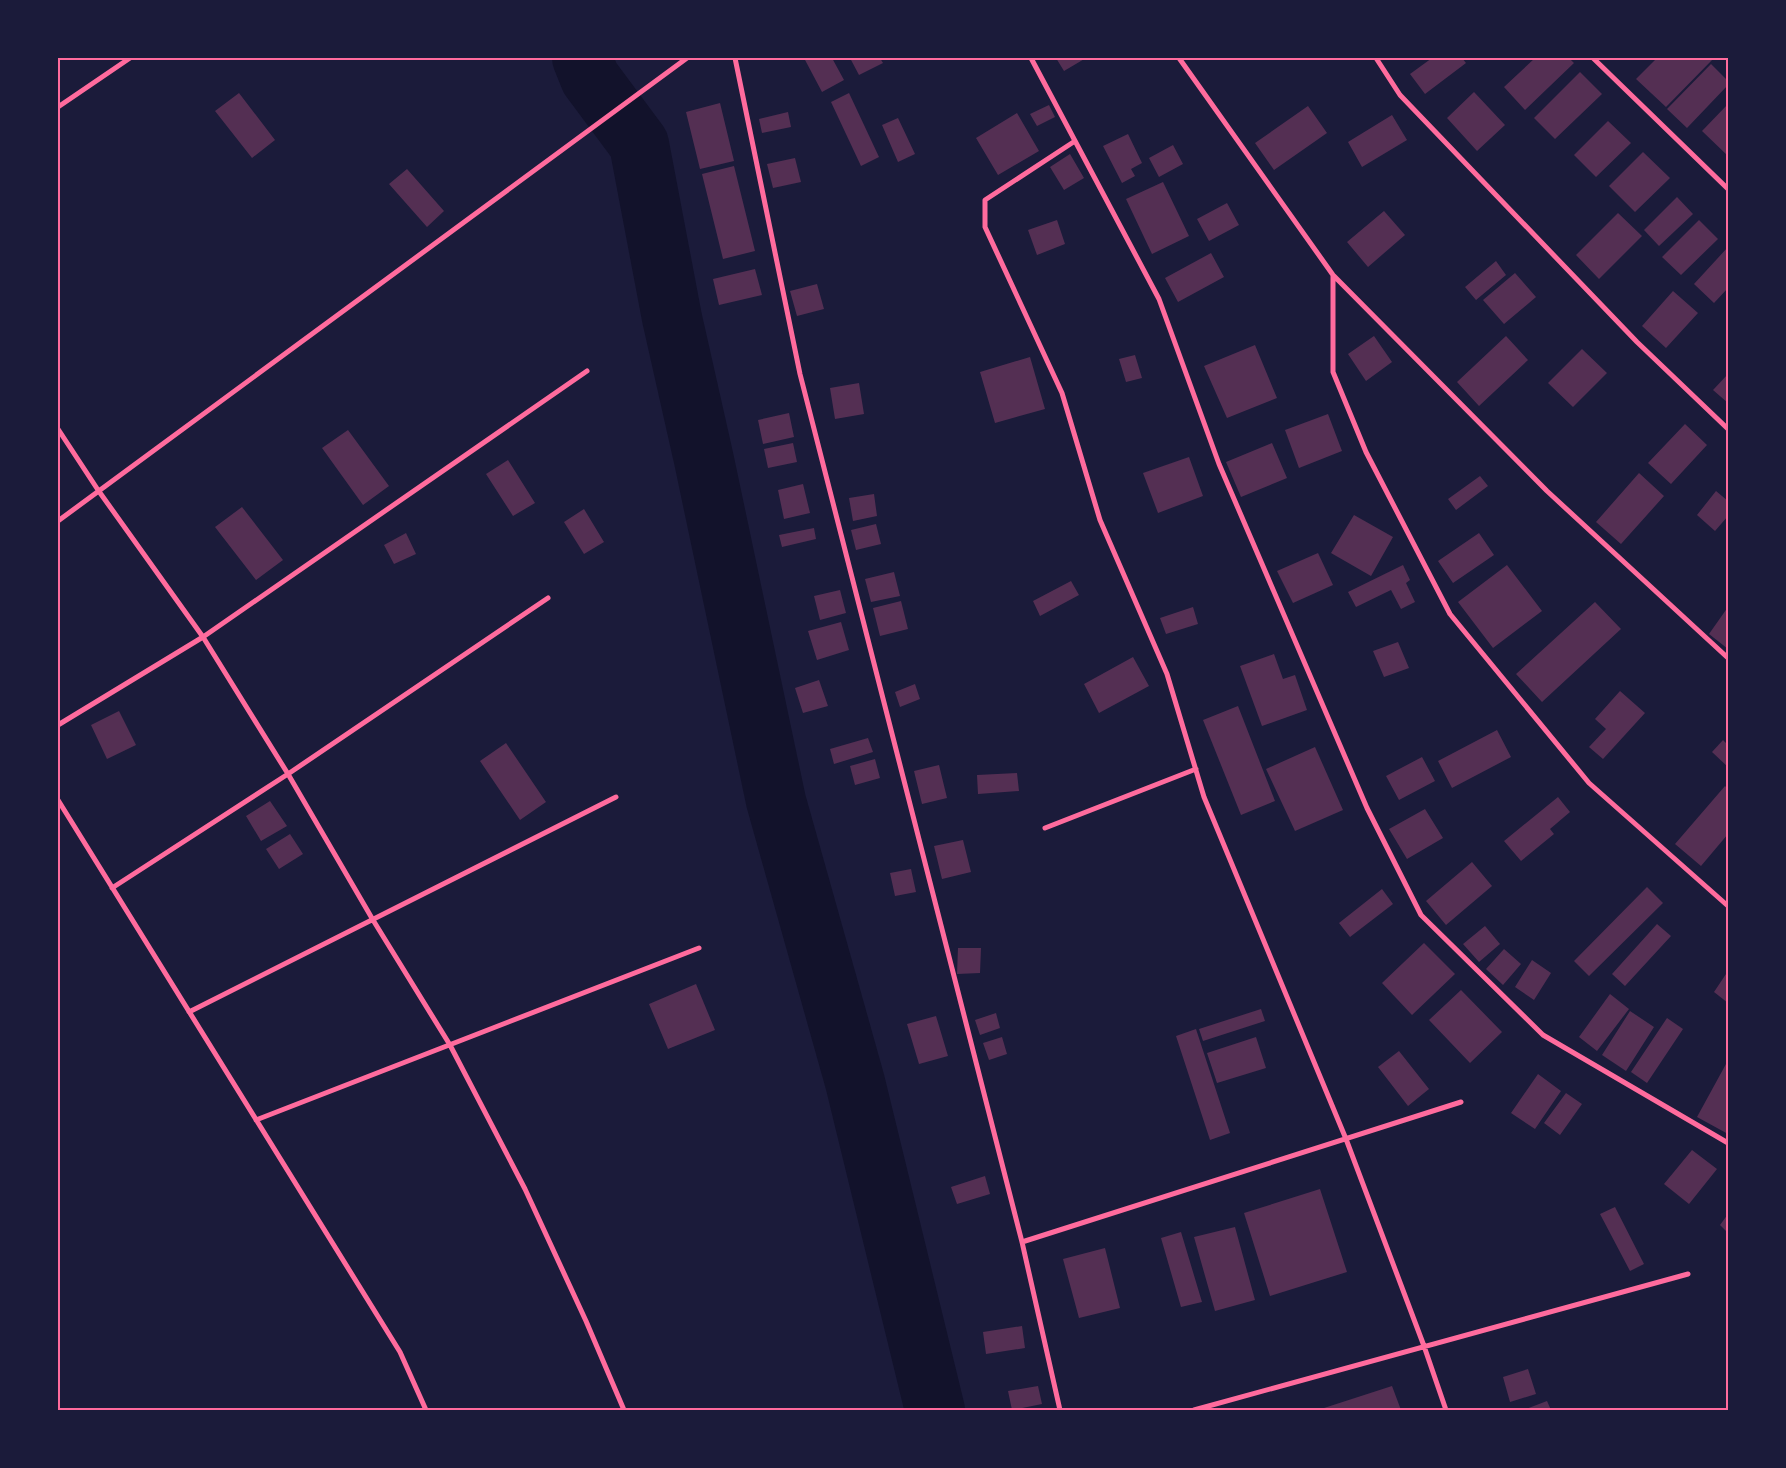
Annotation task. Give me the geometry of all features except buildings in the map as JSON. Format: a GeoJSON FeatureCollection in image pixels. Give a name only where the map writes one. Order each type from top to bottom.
{"type":"FeatureCollection","features":[{"type":"Feature","properties":{"kind":"street"},"geometry":{"type":"LineString","coordinates":[[58,107],[130,58]]}},
{"type":"Feature","properties":{"kind":"street"},"geometry":{"type":"LineString","coordinates":[[58,521],[687,58]]}},
{"type":"Feature","properties":{"kind":"street"},"geometry":{"type":"LineString","coordinates":[[735,58],[800,374],[1022,1242],[1060,1410]]}},
{"type":"Feature","properties":{"kind":"street"},"geometry":{"type":"LineString","coordinates":[[1031,58],[1159,299],[1219,464],[1367,808],[1421,915],[1543,1035],[1728,1143]]}},
{"type":"Feature","properties":{"kind":"street"},"geometry":{"type":"LineString","coordinates":[[1180,58],[1333,275],[1547,491],[1728,658]]}},
{"type":"Feature","properties":{"kind":"street"},"geometry":{"type":"LineString","coordinates":[[1376,58],[1400,95],[1637,342],[1728,429]]}},
{"type":"Feature","properties":{"kind":"street"},"geometry":{"type":"LineString","coordinates":[[1593,58],[1728,189]]}},
{"type":"Feature","properties":{"kind":"street"},"geometry":{"type":"LineString","coordinates":[[1075,141],[985,200],[986,227],[1062,393],[1100,520],[1167,674],[1208,806],[1346,1139],[1424,1346],[1446,1410]]}},
{"type":"Feature","properties":{"kind":"street"},"geometry":{"type":"LineString","coordinates":[[1333,275],[1333,372],[1366,452],[1450,614],[1589,783],[1728,906]]}},
{"type":"Feature","properties":{"kind":"street"},"geometry":{"type":"LineString","coordinates":[[58,725],[203,637],[587,371]]}},
{"type":"Feature","properties":{"kind":"street"},"geometry":{"type":"LineString","coordinates":[[58,429],[98,490],[203,637],[288,774],[373,920],[450,1045],[525,1188],[586,1321],[624,1410]]}},
{"type":"Feature","properties":{"kind":"street"},"geometry":{"type":"LineString","coordinates":[[112,888],[288,774],[548,598]]}},
{"type":"Feature","properties":{"kind":"street"},"geometry":{"type":"LineString","coordinates":[[1045,828],[1196,769]]}},
{"type":"Feature","properties":{"kind":"street"},"geometry":{"type":"LineString","coordinates":[[189,1012],[616,797]]}},
{"type":"Feature","properties":{"kind":"street"},"geometry":{"type":"LineString","coordinates":[[58,800],[400,1352],[426,1410]]}},
{"type":"Feature","properties":{"kind":"street"},"geometry":{"type":"LineString","coordinates":[[256,1120],[699,948]]}},
{"type":"Feature","properties":{"kind":"street"},"geometry":{"type":"LineString","coordinates":[[1022,1242],[1461,1102]]}},
{"type":"Feature","properties":{"kind":"street"},"geometry":{"type":"LineString","coordinates":[[1194,1410],[1688,1274]]}},
{"type":"Feature","properties":{"kind":"waterway"},"geometry":{"type":"LineString","coordinates":[[582,58],[590,78],[639,144],[672,318],[776,801],[855,1082],[935,1410]]}}]}
